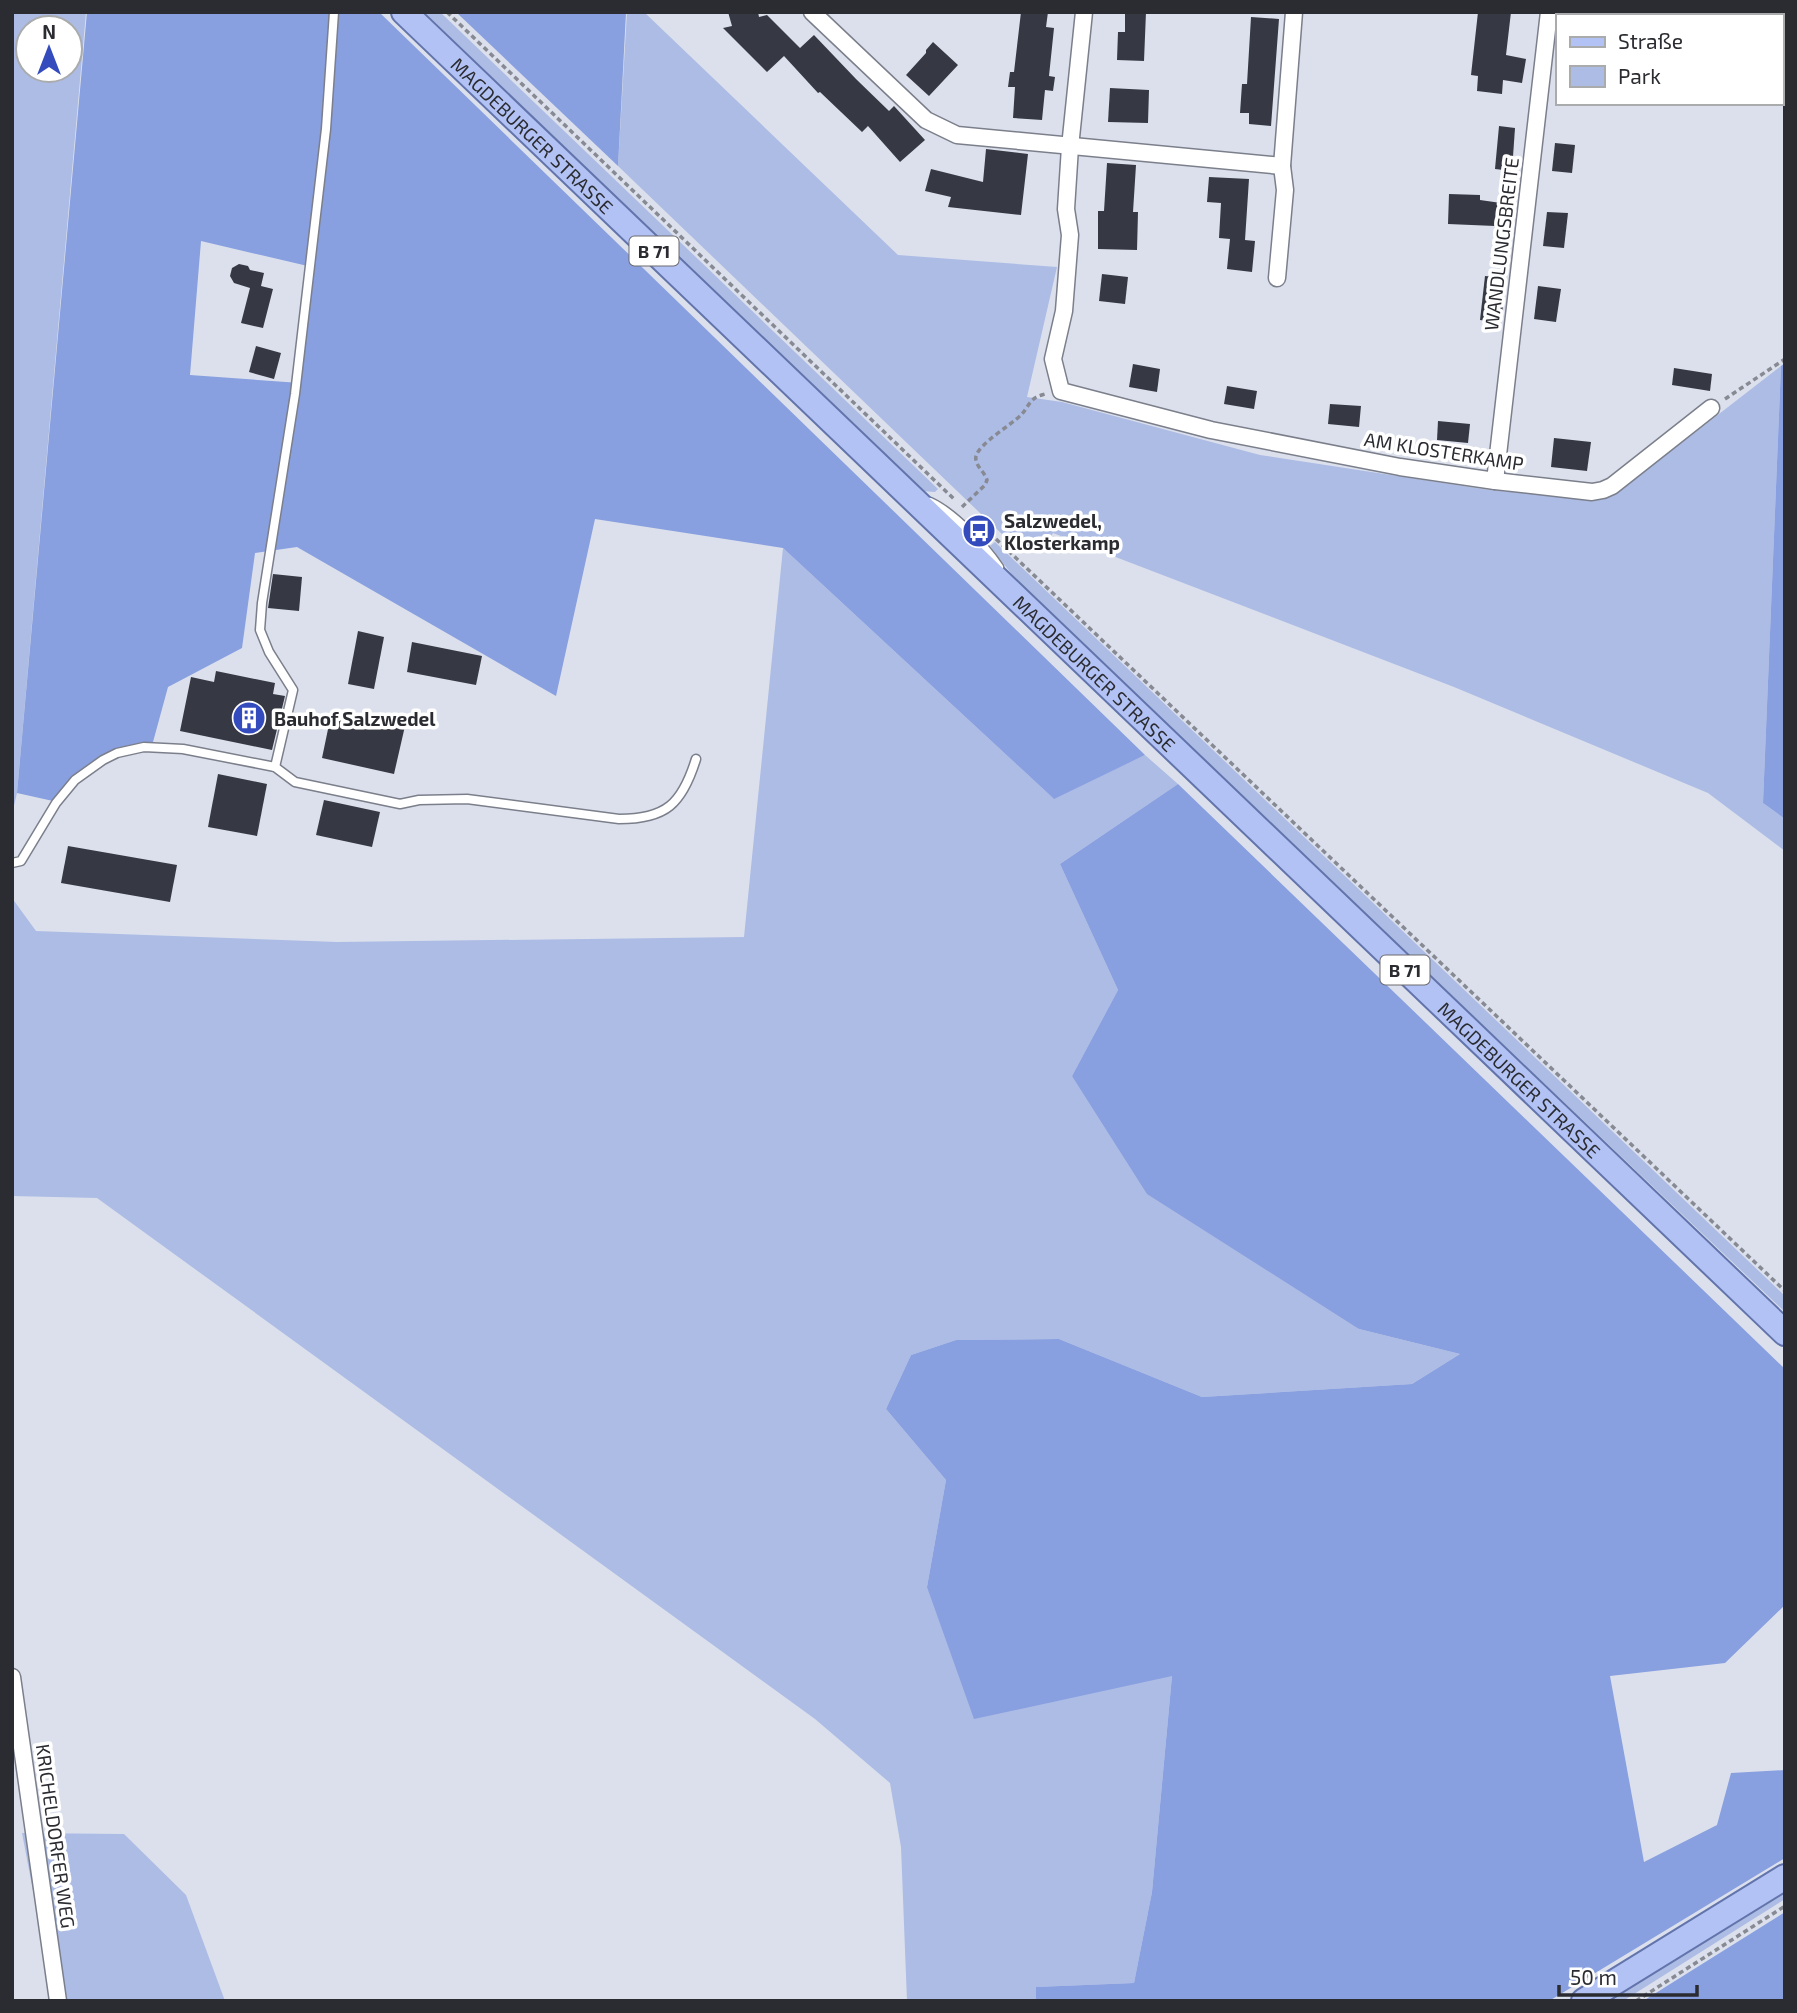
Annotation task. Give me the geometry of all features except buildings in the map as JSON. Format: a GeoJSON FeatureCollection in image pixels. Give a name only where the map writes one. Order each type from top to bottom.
{"type":"FeatureCollection","features":[{"type":"Feature","properties":{"kind":"main road","name":"MAGDEBURGER STRASSE"},"geometry":{"type":"LineString","coordinates":[[404,12],[1785,1333]]}},
{"type":"Feature","properties":{"kind":"main road"},"geometry":{"type":"LineString","coordinates":[[1584,2001],[1785,1877]]}},
{"type":"Feature","properties":{"kind":"street"},"geometry":{"type":"LineString","coordinates":[[812,12],[926,120],[957,135],[1282,166]]}},
{"type":"Feature","properties":{"kind":"street"},"geometry":{"type":"LineString","coordinates":[[1061,391],[1053,359],[1064,312],[1070,236],[1066,209],[1070,147],[1084,12]]}},
{"type":"Feature","properties":{"kind":"street"},"geometry":{"type":"LineString","coordinates":[[1277,278],[1285,190],[1282,166],[1294,12]]}},
{"type":"Feature","properties":{"kind":"street","name":"WANDLUNGSBREITE"},"geometry":{"type":"LineString","coordinates":[[1495,481],[1549,12]]}},
{"type":"Feature","properties":{"kind":"street","name":"AM KLOSTERKAMP"},"geometry":{"type":"LineString","coordinates":[[1061,391],[1211,430],[1400,467],[1578,491],[1603,490],[1612,486],[1711,408]]}},
{"type":"Feature","properties":{"kind":"street","name":"KRICHELDORFER WEG"},"geometry":{"type":"LineString","coordinates":[[12,1677],[58,2001]]}},
{"type":"Feature","properties":{"kind":"lane"},"geometry":{"type":"LineString","coordinates":[[275,767],[293,690],[269,652],[260,629],[265,572],[272,546],[295,394],[310,274],[326,129],[334,12]]}},
{"type":"Feature","properties":{"kind":"lane"},"geometry":{"type":"LineString","coordinates":[[12,863],[21,862],[55,803],[87,770],[117,753],[144,747],[183,749],[275,767],[295,782],[400,804],[419,800],[467,799],[619,819],[639,819],[659,814],[678,800],[690,779],[696,760]]}},
{"type":"Feature","properties":{"kind":"path"},"geometry":{"type":"LineString","coordinates":[[447,12],[962,507],[988,480],[976,464],[977,453],[1021,415],[1036,397],[1061,391]]}},
{"type":"Feature","properties":{"kind":"path"},"geometry":{"type":"LineString","coordinates":[[1711,408],[1785,359]]}},
{"type":"Feature","properties":{"kind":"path"},"geometry":{"type":"LineString","coordinates":[[992,536],[1785,1292]]}},
{"type":"Feature","properties":{"kind":"path"},"geometry":{"type":"LineString","coordinates":[[1636,2001],[1785,1906]]}},
{"type":"Feature","properties":{"kind":"green space"},"geometry":{"type":"Polygon","coordinates":[[[12,12],[86,12],[84,35],[84,14],[14,14],[14,84],[80,84],[17,793],[12,814],[12,12]]]}},
{"type":"Feature","properties":{"kind":"green space"},"geometry":{"type":"Polygon","coordinates":[[[420,12],[440,12],[938,489],[935,492],[922,491],[420,12]]]}},
{"type":"Feature","properties":{"kind":"green space"},"geometry":{"type":"Polygon","coordinates":[[[627,12],[644,12],[898,255],[1057,267],[1027,397],[1062,402],[1260,455],[1489,490],[1590,499],[1617,493],[1781,366],[1763,803],[1785,819],[1785,851],[1708,793],[1454,687],[1053,533],[1042,551],[1004,536],[618,166],[627,12]]]}},
{"type":"Feature","properties":{"kind":"green space"},"geometry":{"type":"Polygon","coordinates":[[[995,542],[1785,1296],[1785,1312],[1023,589],[990,546],[995,542]]]}},
{"type":"Feature","properties":{"kind":"green space"},"geometry":{"type":"Polygon","coordinates":[[[783,548],[1053,798],[1145,755],[1178,784],[1060,864],[1118,990],[1072,1076],[1359,1329],[1460,1354],[1412,1384],[1202,1397],[1059,1339],[956,1340],[911,1355],[886,1409],[946,1480],[927,1587],[1172,1676],[1152,1892],[1134,1983],[1037,1987],[1036,2001],[907,2001],[901,1847],[890,1783],[815,1719],[97,1198],[12,1196],[12,898],[36,931],[337,942],[744,937],[783,548]]]}},
{"type":"Feature","properties":{"kind":"green space"},"geometry":{"type":"Polygon","coordinates":[[[22,1833],[124,1834],[186,1895],[225,2001],[54,2001],[22,1833]]]}},
{"type":"Feature","properties":{"kind":"green space"},"geometry":{"type":"Polygon","coordinates":[[[1785,1890],[1785,1899],[1623,2001],[1604,2001],[1785,1890]]]}},
{"type":"Feature","properties":{"kind":"shaded area"},"geometry":{"type":"Polygon","coordinates":[[[87,12],[379,12],[1145,755],[1054,799],[783,548],[595,519],[556,696],[297,547],[255,553],[242,648],[168,687],[153,742],[121,749],[97,760],[53,801],[17,793],[81,84],[84,84],[87,12]],[[201,241],[190,375],[300,383],[312,267],[201,241]]]}},
{"type":"Feature","properties":{"kind":"shaded area"},"geometry":{"type":"Polygon","coordinates":[[[456,12],[626,12],[618,166],[456,12]]]}},
{"type":"Feature","properties":{"kind":"shaded area"},"geometry":{"type":"Polygon","coordinates":[[[1785,363],[1785,819],[1763,803],[1781,366],[1785,363]]]}},
{"type":"Feature","properties":{"kind":"shaded area"},"geometry":{"type":"Polygon","coordinates":[[[1178,784],[1785,1369],[1785,1605],[1725,1663],[1610,1676],[1644,1862],[1717,1825],[1731,1773],[1785,1770],[1785,1858],[1549,2001],[1036,2001],[1036,1987],[1134,1983],[1152,1892],[1172,1676],[974,1719],[927,1587],[946,1480],[886,1409],[911,1355],[956,1340],[1059,1339],[1202,1397],[1412,1384],[1460,1354],[1359,1329],[1147,1194],[1072,1076],[1118,990],[1060,864],[1178,784]]]}},
{"type":"Feature","properties":{"kind":"shaded area"},"geometry":{"type":"Polygon","coordinates":[[[1785,1912],[1785,2001],[1643,2001],[1785,1912]]]}},
{"type":"Feature","properties":{"kind":"place","name":"Salzwedel, Klosterkamp"},"geometry":{"type":"Point","coordinates":[979,531]}},
{"type":"Feature","properties":{"kind":"place","name":"Bauhof Salzwedel"},"geometry":{"type":"Point","coordinates":[249,718]}}]}
